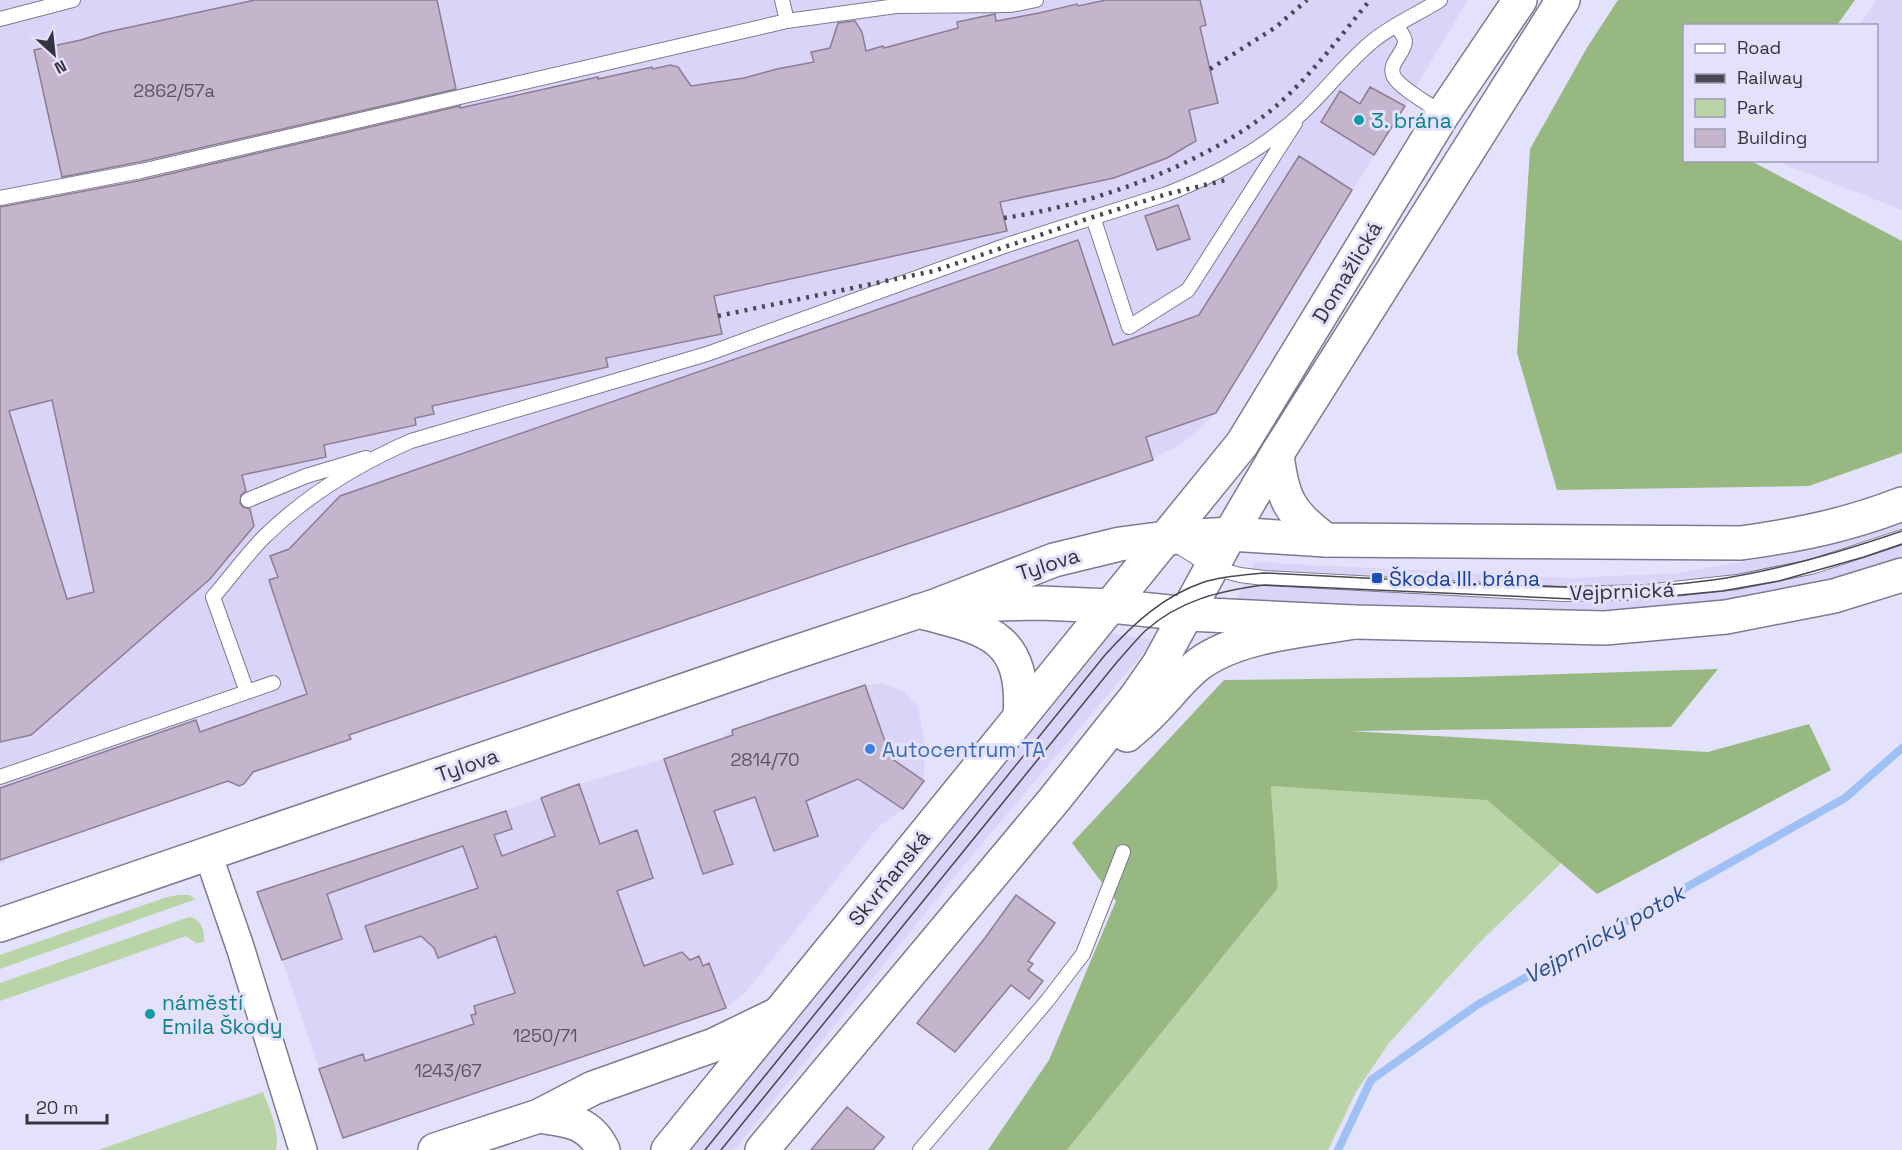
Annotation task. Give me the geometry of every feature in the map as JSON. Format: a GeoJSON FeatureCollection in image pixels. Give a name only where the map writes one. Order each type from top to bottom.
{"type":"FeatureCollection","features":[{"type":"Feature","properties":{"kind":"main road","name":"Domažlická"},"geometry":{"type":"LineString","coordinates":[[1111,606],[1242,444],[1443,114],[1520,0]]}},
{"type":"Feature","properties":{"kind":"main road","name":"Domažlická"},"geometry":{"type":"LineString","coordinates":[[1188,614],[1230,534],[1277,453],[1563,0]]}},
{"type":"Feature","properties":{"kind":"main road"},"geometry":{"type":"LineString","coordinates":[[1277,453],[1282,485],[1292,508],[1308,527],[1326,540]]}},
{"type":"Feature","properties":{"kind":"main road"},"geometry":{"type":"LineString","coordinates":[[1230,534],[1326,540],[1741,543],[1806,533],[1864,519],[1902,504]]}},
{"type":"Feature","properties":{"kind":"main road","name":"Tylova"},"geometry":{"type":"LineString","coordinates":[[0,925],[927,609],[1054,560],[1120,544],[1166,538],[1230,534]]}},
{"type":"Feature","properties":{"kind":"main road","name":"Vejprnická"},"geometry":{"type":"LineString","coordinates":[[1188,614],[1402,625],[1616,627],[1737,615],[1834,596],[1902,575]]}},
{"type":"Feature","properties":{"kind":"main road","name":"Tylova"},"geometry":{"type":"LineString","coordinates":[[927,609],[1040,603],[1111,606],[1188,614]]}},
{"type":"Feature","properties":{"kind":"main road","name":"Skvrňanská"},"geometry":{"type":"LineString","coordinates":[[668,1150],[1111,606]]}},
{"type":"Feature","properties":{"kind":"main road"},"geometry":{"type":"LineString","coordinates":[[927,609],[991,634],[1006,648],[1016,666],[1020,680],[1020,717]]}},
{"type":"Feature","properties":{"kind":"main road"},"geometry":{"type":"LineString","coordinates":[[762,1150],[1054,800],[1136,697],[1159,664],[1188,614]]}},
{"type":"Feature","properties":{"kind":"main road"},"geometry":{"type":"LineString","coordinates":[[1054,800],[1153,711],[1200,663],[1245,642],[1354,622]]}},
{"type":"Feature","properties":{"kind":"main road"},"geometry":{"type":"LineString","coordinates":[[435,1150],[539,1116],[587,1091],[714,1045],[778,1014]]}},
{"type":"Feature","properties":{"kind":"main road"},"geometry":{"type":"LineString","coordinates":[[539,1116],[570,1121],[583,1126],[592,1132],[603,1150]]}},
{"type":"Feature","properties":{"kind":"street"},"geometry":{"type":"LineString","coordinates":[[208,854],[243,957],[303,1150]]}},
{"type":"Feature","properties":{"kind":"lane"},"geometry":{"type":"LineString","coordinates":[[0,19],[74,0]]}},
{"type":"Feature","properties":{"kind":"lane"},"geometry":{"type":"LineString","coordinates":[[782,0],[787,21]]}},
{"type":"Feature","properties":{"kind":"lane"},"geometry":{"type":"LineString","coordinates":[[0,198],[141,171],[787,21],[896,6],[1011,5],[1036,0]]}},
{"type":"Feature","properties":{"kind":"lane"},"geometry":{"type":"LineString","coordinates":[[247,692],[213,597],[264,537],[311,497],[383,454],[411,441],[707,354],[1007,245],[1167,194],[1211,174],[1260,145],[1301,113],[1371,42],[1440,0]]}},
{"type":"Feature","properties":{"kind":"lane"},"geometry":{"type":"LineString","coordinates":[[1396,25],[1405,43],[1394,64],[1393,76],[1443,114]]}},
{"type":"Feature","properties":{"kind":"lane"},"geometry":{"type":"LineString","coordinates":[[1093,217],[1129,327],[1188,290],[1301,113]]}},
{"type":"Feature","properties":{"kind":"lane"},"geometry":{"type":"LineString","coordinates":[[248,500],[306,476],[383,454]]}},
{"type":"Feature","properties":{"kind":"lane","name":"Vejprnická"},"geometry":{"type":"LineString","coordinates":[[1166,538],[1213,568],[1240,575],[1563,594],[1646,592],[1737,582],[1812,567],[1902,537]]}},
{"type":"Feature","properties":{"kind":"lane"},"geometry":{"type":"LineString","coordinates":[[0,777],[273,683]]}},
{"type":"Feature","properties":{"kind":"lane"},"geometry":{"type":"LineString","coordinates":[[920,1150],[1047,1001],[1083,954],[1123,852]]}},
{"type":"Feature","properties":{"kind":"shaded area"},"geometry":{"type":"Polygon","coordinates":[[[0,0],[1468,0],[1216,413],[1180,444],[1152,460],[349,734],[249,773],[248,779],[235,784],[230,779],[6,857],[5,863],[0,865],[0,0]]]}},
{"type":"Feature","properties":{"kind":"shaded area"},"geometry":{"type":"Polygon","coordinates":[[[1877,0],[1902,0],[1902,210],[1779,162],[1878,162],[1878,24],[1860,24],[1877,0]]]}},
{"type":"Feature","properties":{"kind":"shaded area"},"geometry":{"type":"Polygon","coordinates":[[[1902,519],[1902,556],[1859,571],[1778,591],[1671,607],[1570,611],[1236,600],[1255,562],[1571,578],[1676,573],[1819,549],[1902,519]]]}},
{"type":"Feature","properties":{"kind":"shaded area"},"geometry":{"type":"Polygon","coordinates":[[[1111,633],[1154,640],[964,865],[734,1150],[691,1150],[1111,633]]]}},
{"type":"Feature","properties":{"kind":"shaded area"},"geometry":{"type":"Polygon","coordinates":[[[882,683],[905,692],[918,708],[925,743],[924,781],[903,809],[879,826],[746,992],[726,1008],[343,1138],[257,892],[487,817],[579,784],[664,759],[721,739],[732,730],[865,685],[882,683]]]}},
{"type":"Feature","properties":{"kind":"green space"},"geometry":{"type":"Polygon","coordinates":[[[1618,0],[1855,0],[1838,24],[1683,24],[1683,162],[1753,162],[1902,241],[1902,453],[1809,486],[1557,490],[1517,353],[1530,149],[1588,46],[1618,0]]]}},
{"type":"Feature","properties":{"kind":"green space"},"geometry":{"type":"Polygon","coordinates":[[[1718,669],[1671,727],[1350,731],[1708,752],[1809,724],[1831,770],[1597,894],[1487,800],[1271,786],[1278,888],[1067,1150],[988,1150],[1049,1060],[1116,901],[1072,843],[1224,680],[1468,677],[1718,669]]]}},
{"type":"Feature","properties":{"kind":"green space"},"geometry":{"type":"Polygon","coordinates":[[[1271,786],[1622,804],[1482,940],[1389,1043],[1356,1092],[1328,1150],[1067,1150],[1278,888],[1271,786]]]}},
{"type":"Feature","properties":{"kind":"green space"},"geometry":{"type":"Polygon","coordinates":[[[178,895],[189,895],[196,899],[0,969],[0,955],[178,895]]]}},
{"type":"Feature","properties":{"kind":"green space"},"geometry":{"type":"Polygon","coordinates":[[[189,917],[197,920],[201,926],[204,942],[196,943],[186,936],[0,1001],[0,983],[189,917]]]}},
{"type":"Feature","properties":{"kind":"green space"},"geometry":{"type":"Polygon","coordinates":[[[263,1092],[277,1135],[276,1150],[98,1150],[263,1092]]]}},
{"type":"Feature","properties":{"kind":"building"},"geometry":{"type":"Polygon","coordinates":[[[255,0],[437,0],[456,89],[139,162],[62,177],[34,50],[255,0]]]}},
{"type":"Feature","properties":{"kind":"building"},"geometry":{"type":"Polygon","coordinates":[[[1106,0],[1200,0],[1206,25],[1200,27],[1218,103],[1189,110],[1196,141],[1167,158],[1114,178],[1000,202],[1007,231],[714,296],[722,334],[606,358],[608,367],[432,406],[434,414],[415,418],[416,425],[324,445],[326,457],[242,475],[246,491],[241,495],[240,503],[243,507],[250,509],[254,526],[210,579],[31,735],[0,742],[0,207],[143,180],[460,106],[460,108],[652,67],[653,69],[670,65],[678,67],[691,86],[744,78],[814,62],[811,52],[830,48],[838,23],[855,21],[862,32],[866,51],[958,28],[957,22],[995,14],[996,21],[1077,4],[1078,6],[1106,0]],[[52,400],[9,411],[67,599],[94,592],[52,400]]]}},
{"type":"Feature","properties":{"kind":"building","name":"3. brána"},"geometry":{"type":"Polygon","coordinates":[[[1370,87],[1405,106],[1374,155],[1321,122],[1340,91],[1360,104],[1370,87]]]}},
{"type":"Feature","properties":{"kind":"building"},"geometry":{"type":"Polygon","coordinates":[[[1299,156],[1352,190],[1216,413],[1146,437],[1153,460],[349,735],[351,739],[253,772],[244,784],[239,786],[228,781],[0,860],[0,788],[196,720],[200,732],[307,694],[269,580],[278,577],[270,556],[289,549],[340,496],[1078,240],[1113,345],[1174,324],[1199,315],[1299,156]]]}},
{"type":"Feature","properties":{"kind":"building"},"geometry":{"type":"Polygon","coordinates":[[[1178,205],[1190,239],[1157,250],[1145,216],[1178,205]]]}},
{"type":"Feature","properties":{"kind":"building"},"geometry":{"type":"Polygon","coordinates":[[[865,685],[891,758],[924,781],[903,809],[858,779],[806,801],[818,836],[774,851],[755,797],[714,811],[733,864],[703,874],[664,759],[733,735],[732,730],[865,685]]]}},
{"type":"Feature","properties":{"kind":"building"},"geometry":{"type":"Polygon","coordinates":[[[579,784],[600,844],[637,830],[653,878],[617,891],[644,966],[682,952],[690,960],[699,956],[703,966],[709,963],[726,1008],[343,1138],[319,1069],[363,1054],[365,1061],[474,1024],[471,1015],[476,1014],[474,1006],[515,993],[496,936],[438,958],[434,948],[421,936],[374,952],[365,926],[478,888],[463,846],[327,894],[342,939],[282,960],[257,892],[506,811],[512,829],[494,835],[502,856],[555,836],[541,798],[579,784]]]}},
{"type":"Feature","properties":{"kind":"building"},"geometry":{"type":"Polygon","coordinates":[[[1016,895],[1055,923],[1028,961],[1033,964],[1028,970],[1043,981],[1029,999],[1011,985],[955,1052],[917,1023],[1016,895]]]}},
{"type":"Feature","properties":{"kind":"building"},"geometry":{"type":"Polygon","coordinates":[[[847,1107],[884,1137],[873,1150],[811,1150],[847,1107]]]}},
{"type":"Feature","properties":{"kind":"waterway","name":"Vejprnický potok"},"geometry":{"type":"LineString","coordinates":[[1338,1150],[1371,1080],[1477,1005],[1845,798],[1902,748]]}},
{"type":"Feature","properties":{"kind":"tram line"},"geometry":{"type":"LineString","coordinates":[[705,1150],[1105,655],[1138,622],[1175,595],[1211,580],[1263,573],[1542,587],[1665,585],[1726,578],[1793,564],[1902,531]]}},
{"type":"Feature","properties":{"kind":"tram line"},"geometry":{"type":"LineString","coordinates":[[721,1150],[1117,662],[1158,620],[1186,604],[1231,590],[1264,585],[1628,600],[1722,591],[1779,581],[1902,544]]}},
{"type":"Feature","properties":{"kind":"railway"},"geometry":{"type":"LineString","coordinates":[[1210,69],[1276,27],[1307,0]]}},
{"type":"Feature","properties":{"kind":"railway"},"geometry":{"type":"LineString","coordinates":[[1004,218],[1072,204],[1143,181],[1210,150],[1241,132],[1269,112],[1297,86],[1370,0]]}},
{"type":"Feature","properties":{"kind":"railway"},"geometry":{"type":"LineString","coordinates":[[718,316],[934,271],[1093,217],[1167,194],[1226,180]]}},
{"type":"Feature","properties":{"kind":"place","name":"3. brána"},"geometry":{"type":"Point","coordinates":[1359,120]}},
{"type":"Feature","properties":{"kind":"place","name":"Škoda III. brána"},"geometry":{"type":"Point","coordinates":[1377,578]}},
{"type":"Feature","properties":{"kind":"place","name":"Autocentrum TA"},"geometry":{"type":"Point","coordinates":[870,749]}},
{"type":"Feature","properties":{"kind":"place","name":"náměstí Emila Škody"},"geometry":{"type":"Point","coordinates":[150,1014]}}]}
